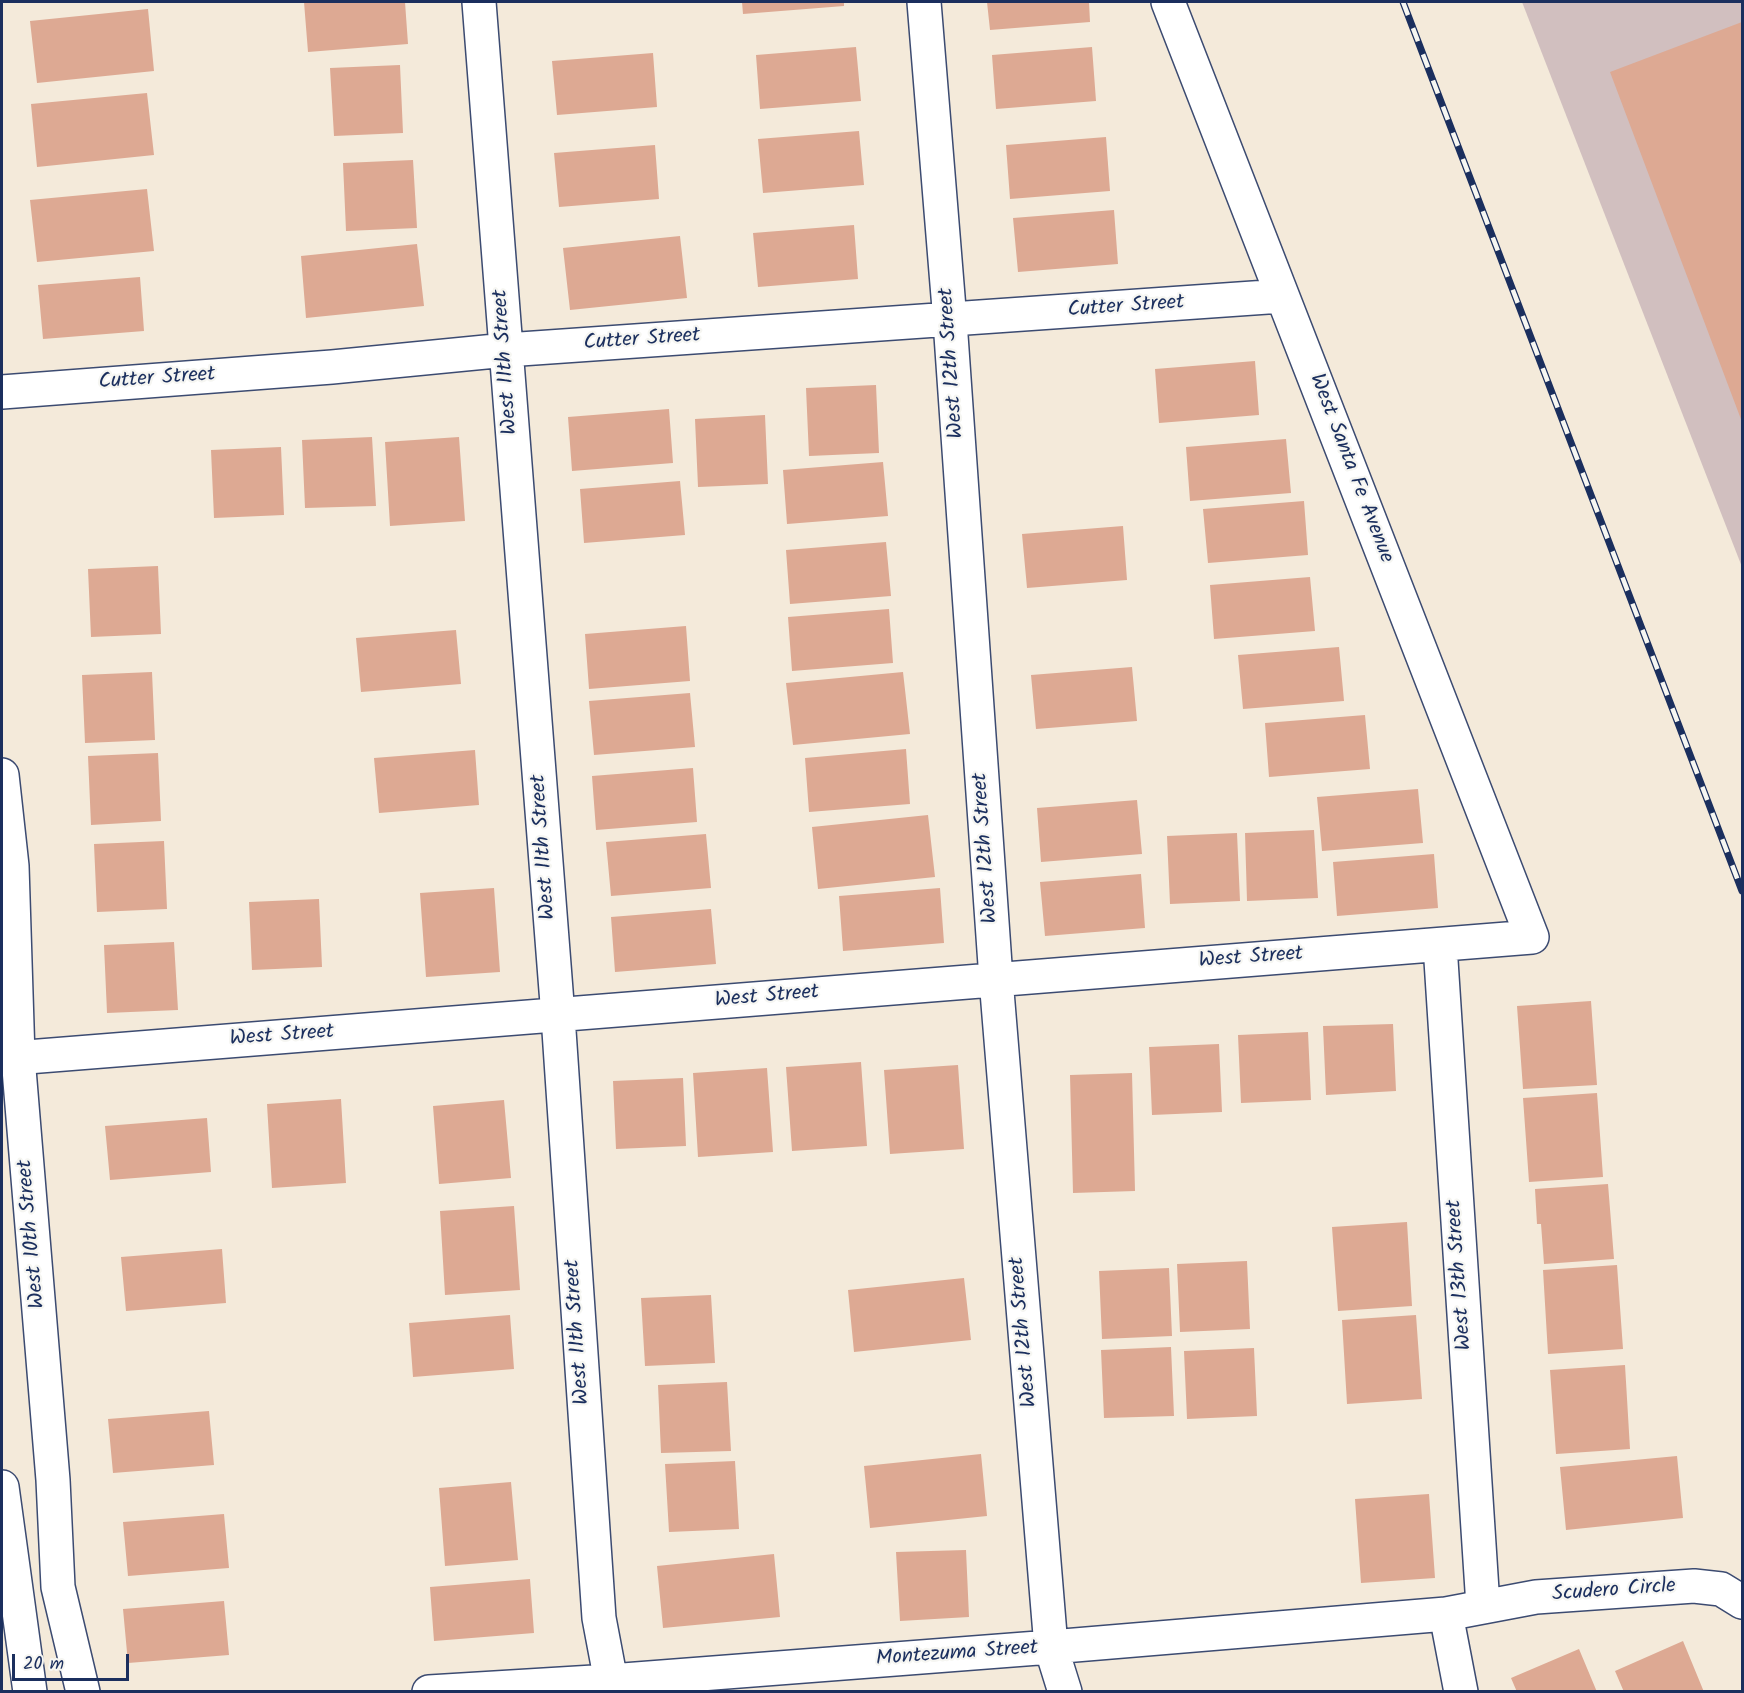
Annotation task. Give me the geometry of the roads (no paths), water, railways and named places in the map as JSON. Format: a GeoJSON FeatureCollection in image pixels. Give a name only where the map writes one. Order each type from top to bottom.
{"type":"FeatureCollection","features":[{"type":"Feature","properties":{"kind":"street","name":"West 11th Street"},"geometry":{"type":"LineString","coordinates":[[479,2],[558,1016],[599,1618],[612,1686]]}},
{"type":"Feature","properties":{"kind":"street","name":"West 12th Street"},"geometry":{"type":"LineString","coordinates":[[924,2],[950,321],[996,979],[1051,1647],[1065,1692]]}},
{"type":"Feature","properties":{"kind":"street","name":"West Santa Fe Avenue"},"geometry":{"type":"LineString","coordinates":[[1168,2],[1532,936]]}},
{"type":"Feature","properties":{"kind":"street","name":"Cutter Street"},"geometry":{"type":"LineString","coordinates":[[2,392],[332,367],[506,350],[950,321],[1282,296]]}},
{"type":"Feature","properties":{"kind":"street","name":"West 10th Street"},"geometry":{"type":"LineString","coordinates":[[2,775],[12,866],[10,1058],[53,1480],[58,1587],[82,1692]]}},
{"type":"Feature","properties":{"kind":"street","name":"West Street"},"geometry":{"type":"LineString","coordinates":[[10,1058],[558,1016],[1532,936]]}},
{"type":"Feature","properties":{"kind":"street","name":"West 13th Street"},"geometry":{"type":"LineString","coordinates":[[1440,945],[1483,1606]]}},
{"type":"Feature","properties":{"kind":"street"},"geometry":{"type":"LineString","coordinates":[[2,1487],[30,1692]]}},
{"type":"Feature","properties":{"kind":"street","name":"Scudero Circle"},"geometry":{"type":"LineString","coordinates":[[1483,1606],[1536,1597],[1694,1586],[1721,1589],[1743,1602]]}},
{"type":"Feature","properties":{"kind":"street","name":"Montezuma Street"},"geometry":{"type":"LineString","coordinates":[[429,1692],[612,1686],[1446,1614],[1483,1606]]}},
{"type":"Feature","properties":{"kind":"street"},"geometry":{"type":"LineString","coordinates":[[1446,1614],[1461,1692]]}},
{"type":"Feature","properties":{"kind":"railway"},"geometry":{"type":"LineString","coordinates":[[1403,2],[1742,891]]}}]}
